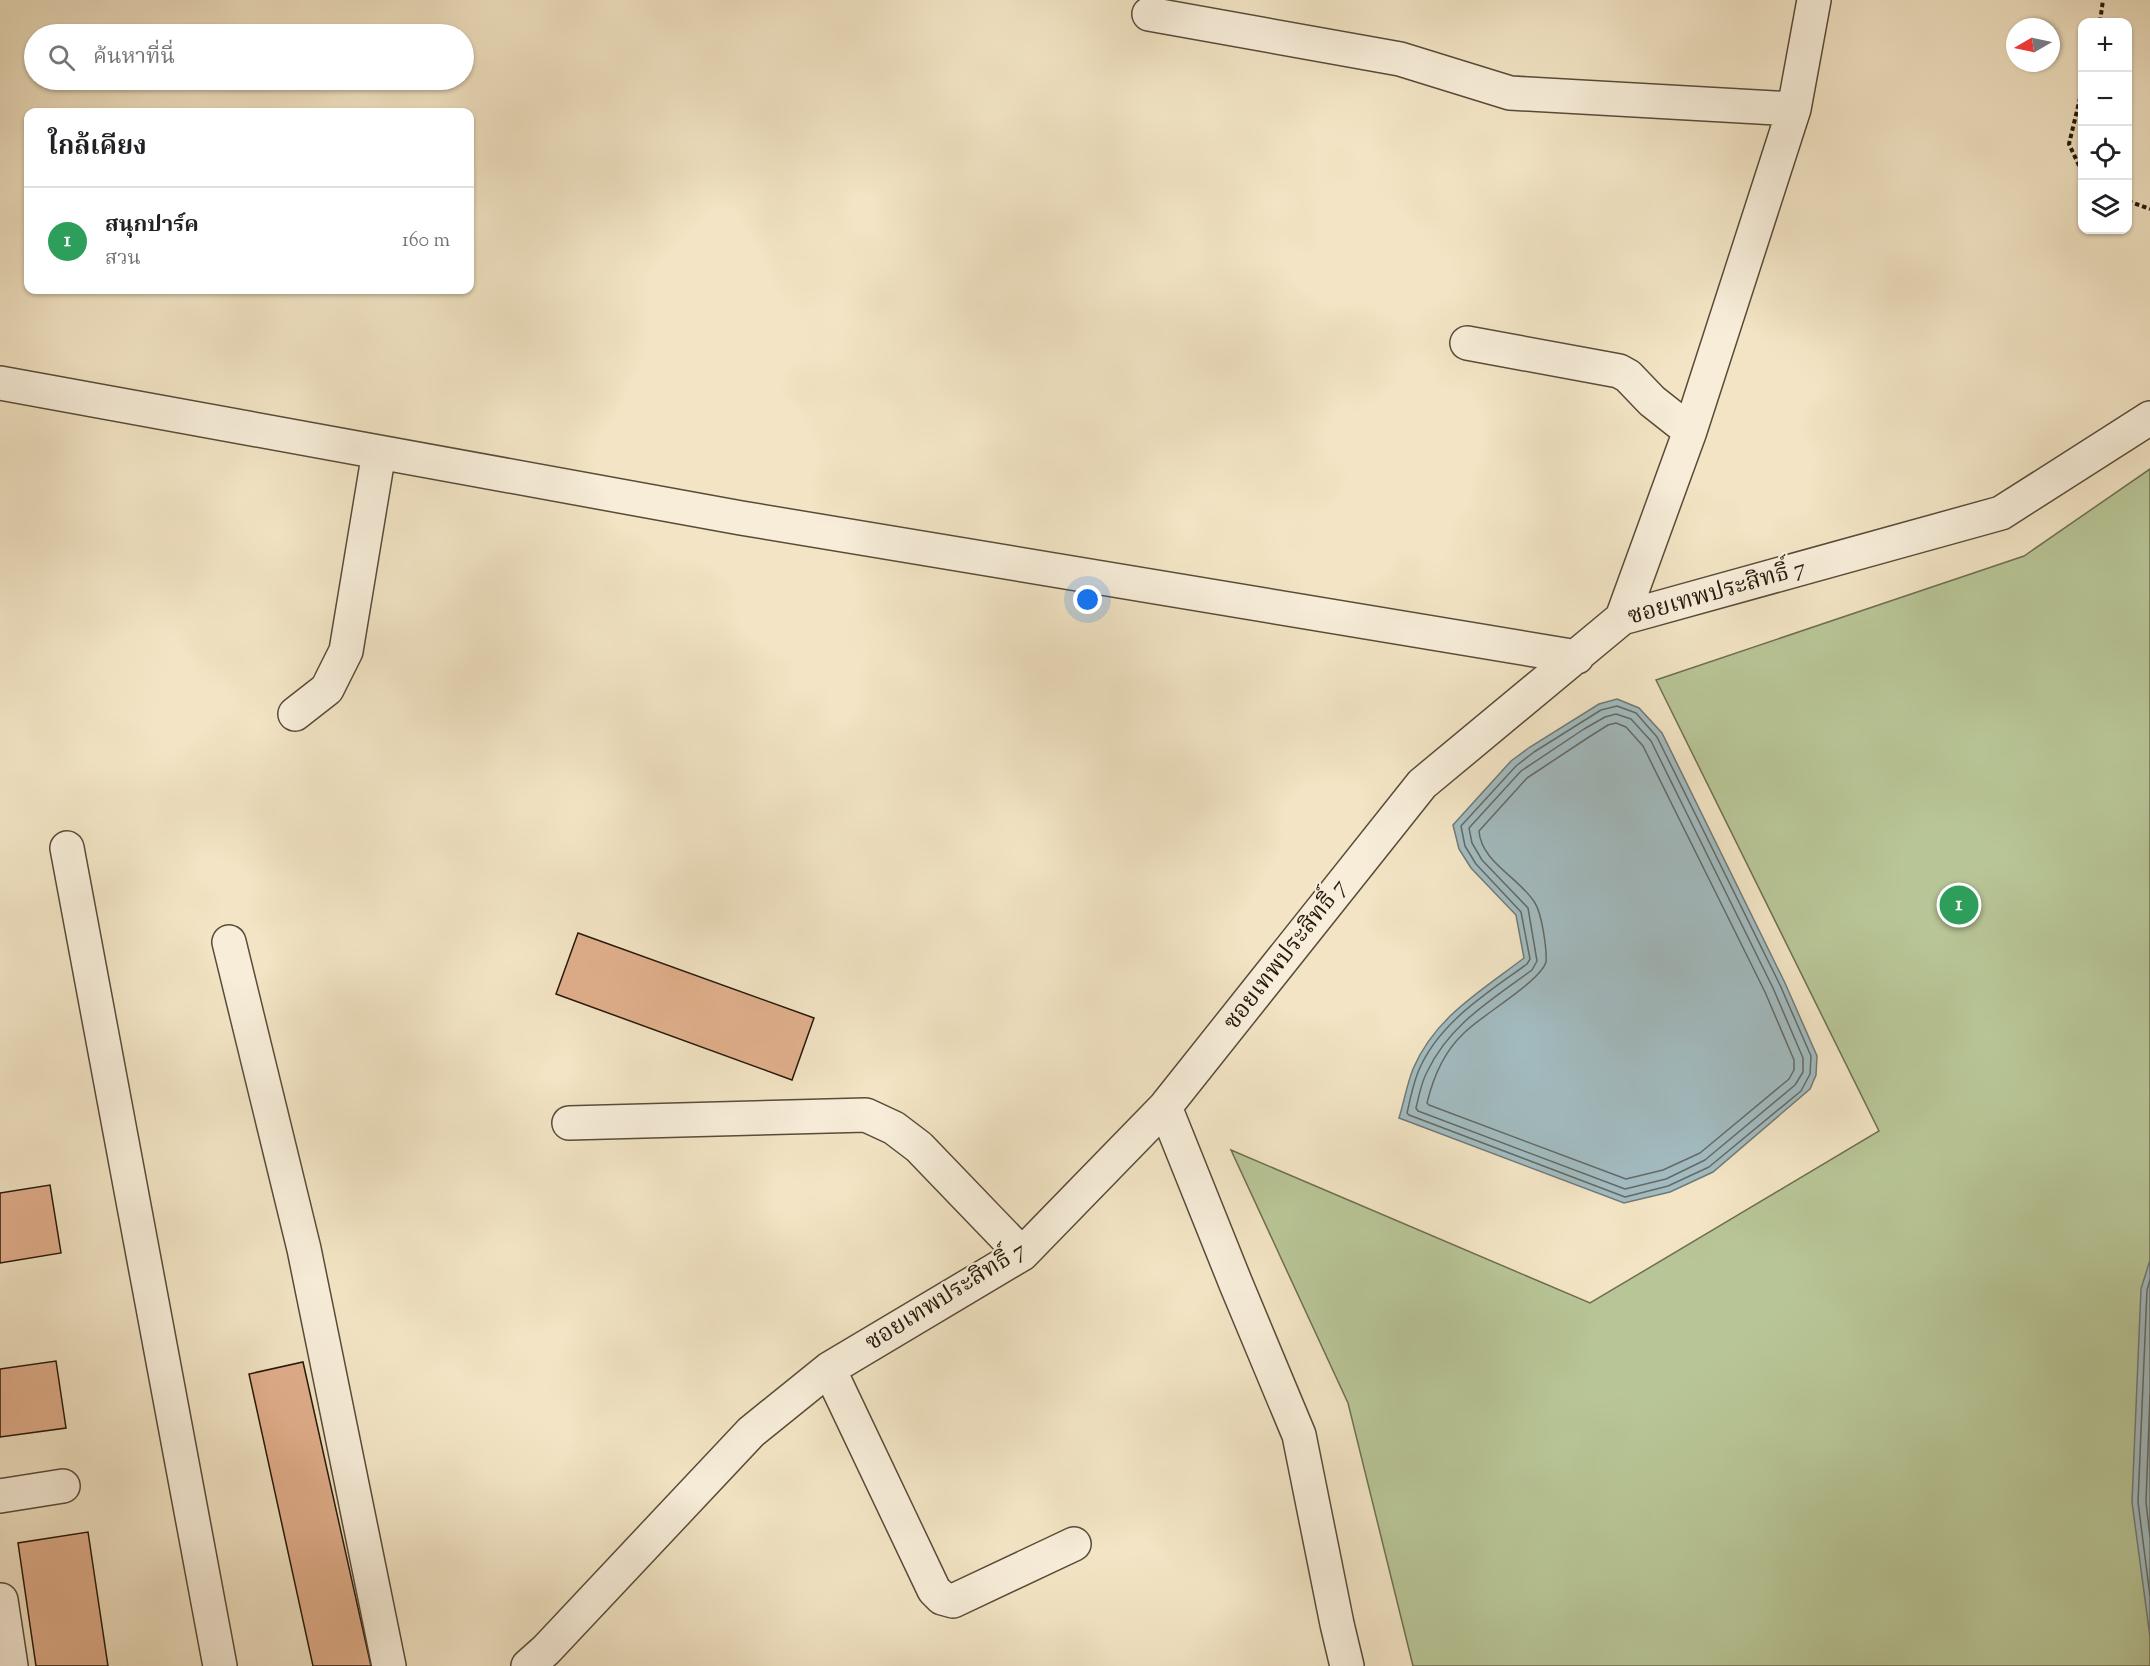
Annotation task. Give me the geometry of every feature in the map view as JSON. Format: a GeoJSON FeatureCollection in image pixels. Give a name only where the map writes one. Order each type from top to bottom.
{"type":"FeatureCollection","features":[{"type":"Feature","properties":{"kind":"street"},"geometry":{"type":"LineString","coordinates":[[1622,618],[1690,431],[1794,109],[1814,0]]}},
{"type":"Feature","properties":{"kind":"street"},"geometry":{"type":"LineString","coordinates":[[1149,14],[1400,59],[1510,93],[1794,109]]}},
{"type":"Feature","properties":{"kind":"street"},"geometry":{"type":"LineString","coordinates":[[1467,344],[1619,371],[1628,376],[1652,401],[1690,431]]}},
{"type":"Feature","properties":{"kind":"street"},"geometry":{"type":"LineString","coordinates":[[0,383],[741,518],[1577,657]]}},
{"type":"Feature","properties":{"kind":"street","name":"ซอยเทพประสิทธิ์ 7"},"geometry":{"type":"LineString","coordinates":[[528,1666],[546,1650],[751,1432],[829,1369],[1022,1254],[1165,1107],[1422,783],[1622,618],[2001,513],[2150,418]]}},
{"type":"Feature","properties":{"kind":"street"},"geometry":{"type":"LineString","coordinates":[[295,714],[327,688],[346,651],[379,452]]}},
{"type":"Feature","properties":{"kind":"street"},"geometry":{"type":"LineString","coordinates":[[68,848],[220,1666]]}},
{"type":"Feature","properties":{"kind":"street"},"geometry":{"type":"LineString","coordinates":[[229,942],[304,1249],[389,1666]]}},
{"type":"Feature","properties":{"kind":"street"},"geometry":{"type":"LineString","coordinates":[[1165,1107],[1299,1435],[1347,1666]]}},
{"type":"Feature","properties":{"kind":"street"},"geometry":{"type":"LineString","coordinates":[[569,1123],[866,1115],[894,1128],[919,1147],[1022,1254]]}},
{"type":"Feature","properties":{"kind":"street"},"geometry":{"type":"LineString","coordinates":[[829,1369],[934,1590],[942,1598],[953,1601],[1074,1544]]}},
{"type":"Feature","properties":{"kind":"street"},"geometry":{"type":"LineString","coordinates":[[0,1496],[63,1486]]}},
{"type":"Feature","properties":{"kind":"street"},"geometry":{"type":"LineString","coordinates":[[1,1600],[11,1666]]}},
{"type":"Feature","properties":{"kind":"path"},"geometry":{"type":"LineString","coordinates":[[2101,18],[2103,0]]}},
{"type":"Feature","properties":{"kind":"path"},"geometry":{"type":"LineString","coordinates":[[2078,107],[2069,144],[2078,163]]}},
{"type":"Feature","properties":{"kind":"path"},"geometry":{"type":"LineString","coordinates":[[2132,204],[2150,209]]}},
{"type":"Feature","properties":{"kind":"green space"},"geometry":{"type":"Polygon","coordinates":[[[2150,469],[2150,1666],[1413,1666],[1348,1403],[1231,1150],[1590,1303],[1879,1131],[1656,680],[2024,556],[2150,469]]]}},
{"type":"Feature","properties":{"kind":"water"},"geometry":{"type":"Polygon","coordinates":[[[1617,699],[1639,708],[1662,733],[1785,983],[1817,1056],[1816,1075],[1810,1089],[1713,1172],[1670,1192],[1624,1203],[1399,1118],[1413,1069],[1434,1034],[1461,1006],[1524,958],[1516,915],[1471,868],[1459,849],[1453,825],[1511,761],[1599,704],[1617,699]]]}},
{"type":"Feature","properties":{"kind":"water"},"geometry":{"type":"Polygon","coordinates":[[[2150,1260],[2150,1637],[2132,1502],[2141,1289],[2150,1260]]]}},
{"type":"Feature","properties":{"kind":"building"},"geometry":{"type":"Polygon","coordinates":[[[578,933],[814,1018],[792,1080],[556,994],[578,933]]]}},
{"type":"Feature","properties":{"kind":"building"},"geometry":{"type":"Polygon","coordinates":[[[50,1185],[61,1253],[0,1263],[0,1193],[50,1185]]]}},
{"type":"Feature","properties":{"kind":"building"},"geometry":{"type":"Polygon","coordinates":[[[56,1361],[66,1428],[0,1437],[0,1369],[56,1361]]]}},
{"type":"Feature","properties":{"kind":"building"},"geometry":{"type":"Polygon","coordinates":[[[303,1362],[371,1666],[313,1666],[249,1374],[303,1362]]]}},
{"type":"Feature","properties":{"kind":"building"},"geometry":{"type":"Polygon","coordinates":[[[88,1532],[108,1666],[36,1666],[18,1543],[88,1532]]]}},
{"type":"Feature","properties":{"kind":"place","name":"สนุกปาร์ค"},"geometry":{"type":"Point","coordinates":[1959,905]}}]}
